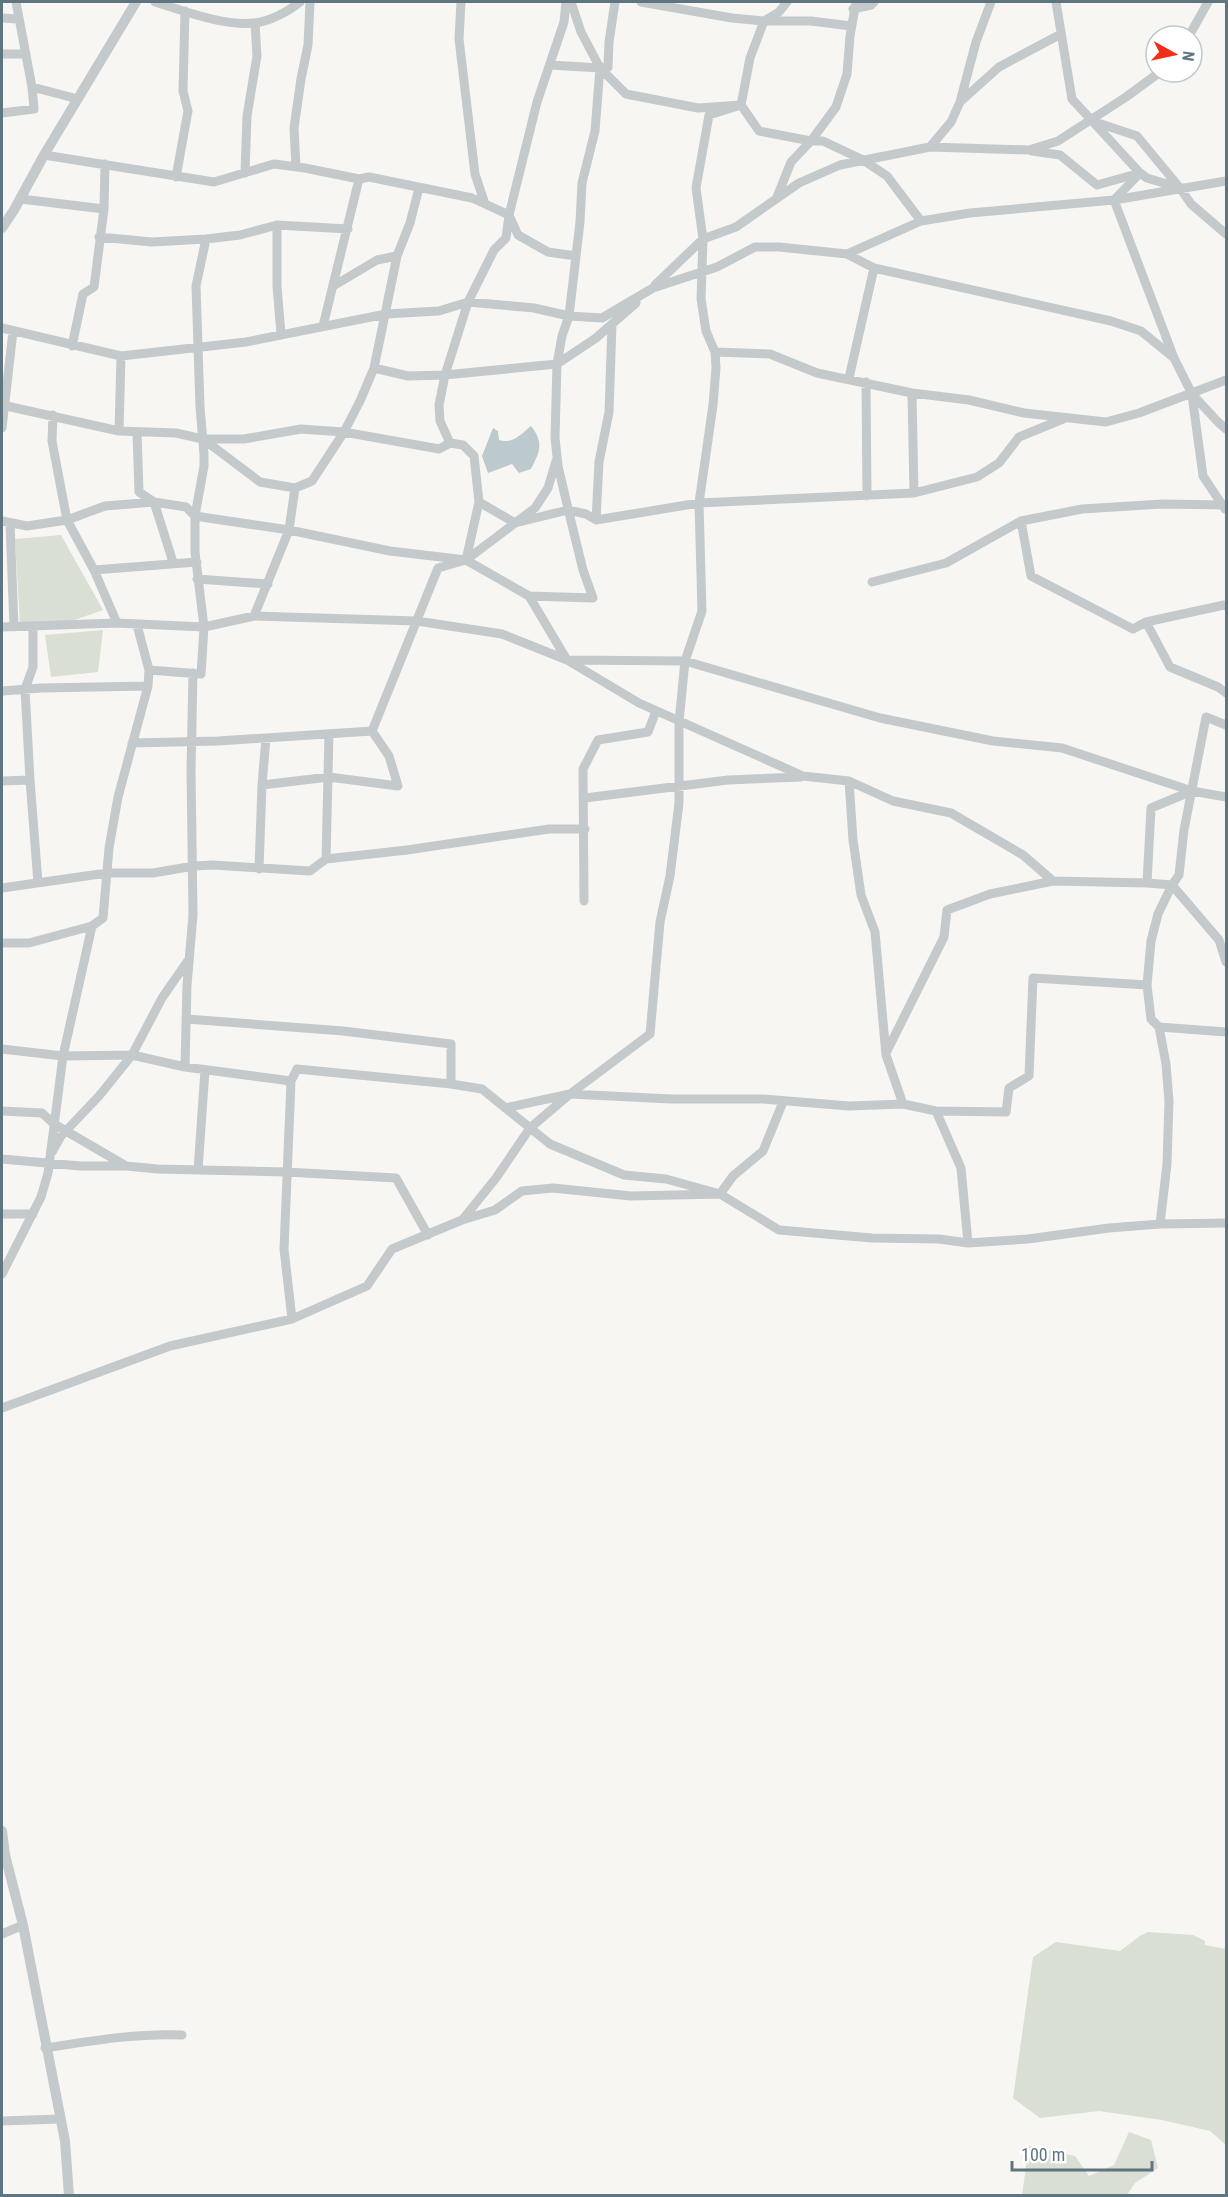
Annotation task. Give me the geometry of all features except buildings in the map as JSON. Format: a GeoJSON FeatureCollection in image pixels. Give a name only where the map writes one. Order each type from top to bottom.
{"type":"FeatureCollection","features":[{"type":"Feature","properties":{"kind":"street"},"geometry":{"type":"LineString","coordinates":[[2,113],[34,109],[16,2]]}},
{"type":"Feature","properties":{"kind":"street"},"geometry":{"type":"LineString","coordinates":[[2,228],[136,2]]}},
{"type":"Feature","properties":{"kind":"street"},"geometry":{"type":"LineString","coordinates":[[155,2],[228,21],[255,23],[281,13],[300,2]]}},
{"type":"Feature","properties":{"kind":"street"},"geometry":{"type":"LineString","coordinates":[[296,167],[294,128],[301,79],[309,45],[309,2]]}},
{"type":"Feature","properties":{"kind":"street"},"geometry":{"type":"LineString","coordinates":[[461,2],[459,39],[475,174],[485,204]]}},
{"type":"Feature","properties":{"kind":"street"},"geometry":{"type":"LineString","coordinates":[[450,443],[440,421],[439,405],[445,375],[468,302],[494,250],[506,238],[509,215],[537,102],[564,22],[566,2]]}},
{"type":"Feature","properties":{"kind":"street"},"geometry":{"type":"LineString","coordinates":[[571,2],[581,32],[600,68],[626,94],[698,108],[741,105]]}},
{"type":"Feature","properties":{"kind":"street"},"geometry":{"type":"LineString","coordinates":[[550,65],[608,67],[615,2]]}},
{"type":"Feature","properties":{"kind":"street"},"geometry":{"type":"LineString","coordinates":[[641,2],[732,18],[811,21],[851,26]]}},
{"type":"Feature","properties":{"kind":"street"},"geometry":{"type":"LineString","coordinates":[[787,2],[779,12],[764,21],[750,58],[741,105],[759,131],[811,141],[823,141],[863,160],[887,176],[921,221]]}},
{"type":"Feature","properties":{"kind":"street"},"geometry":{"type":"LineString","coordinates":[[777,197],[791,162],[811,141],[836,107],[847,74],[855,5],[874,2]]}},
{"type":"Feature","properties":{"kind":"street"},"geometry":{"type":"LineString","coordinates":[[930,147],[951,122],[960,102],[976,42],[991,2]]}},
{"type":"Feature","properties":{"kind":"street"},"geometry":{"type":"LineString","coordinates":[[1056,2],[1072,99],[1140,173],[1147,178],[1180,188]]}},
{"type":"Feature","properties":{"kind":"street"},"geometry":{"type":"LineString","coordinates":[[1196,24],[1208,2]]}},
{"type":"Feature","properties":{"kind":"street"},"geometry":{"type":"LineString","coordinates":[[176,177],[188,111],[183,91],[185,11]]}},
{"type":"Feature","properties":{"kind":"street"},"geometry":{"type":"LineString","coordinates":[[2,18],[18,19]]}},
{"type":"Feature","properties":{"kind":"street"},"geometry":{"type":"LineString","coordinates":[[245,173],[247,116],[257,56],[255,23]]}},
{"type":"Feature","properties":{"kind":"street"},"geometry":{"type":"LineString","coordinates":[[960,102],[999,67],[1061,34]]}},
{"type":"Feature","properties":{"kind":"street"},"geometry":{"type":"LineString","coordinates":[[2,54],[26,54]]}},
{"type":"Feature","properties":{"kind":"street"},"geometry":{"type":"LineString","coordinates":[[14,627],[6,522],[27,526],[67,520],[105,506],[154,502],[186,507],[195,516],[289,530],[390,551],[466,560],[530,596],[593,598],[583,570],[568,510],[555,438],[557,364],[562,336],[569,316],[582,183],[595,131],[600,68]]}},
{"type":"Feature","properties":{"kind":"street"},"geometry":{"type":"LineString","coordinates":[[1029,150],[1058,141],[1144,83]]}},
{"type":"Feature","properties":{"kind":"street"},"geometry":{"type":"LineString","coordinates":[[32,87],[78,99]]}},
{"type":"Feature","properties":{"kind":"street"},"geometry":{"type":"LineString","coordinates":[[462,1220],[496,1178],[530,1128],[570,1094],[650,1034],[660,922],[670,876],[679,803],[679,722],[685,662],[702,611],[699,504],[713,405],[715,352],[706,331],[701,298],[703,239],[696,188],[710,115],[741,105]]}},
{"type":"Feature","properties":{"kind":"street"},"geometry":{"type":"LineString","coordinates":[[1091,121],[1137,136],[1191,204],[1227,234]]}},
{"type":"Feature","properties":{"kind":"street"},"geometry":{"type":"LineString","coordinates":[[374,368],[408,376],[445,375],[557,364],[596,338],[653,288],[703,239],[736,227],[799,183],[840,165],[930,147],[1029,150],[1060,154],[1097,184],[1140,173]]}},
{"type":"Feature","properties":{"kind":"street"},"geometry":{"type":"LineString","coordinates":[[44,155],[214,182],[274,164],[360,179],[369,177],[472,198],[509,215],[518,235],[548,252],[576,256]]}},
{"type":"Feature","properties":{"kind":"street"},"geometry":{"type":"LineString","coordinates":[[72,346],[83,294],[94,287],[104,209],[105,164]]}},
{"type":"Feature","properties":{"kind":"street"},"geometry":{"type":"LineString","coordinates":[[1114,200],[1140,173]]}},
{"type":"Feature","properties":{"kind":"street"},"geometry":{"type":"LineString","coordinates":[[323,326],[360,179]]}},
{"type":"Feature","properties":{"kind":"street"},"geometry":{"type":"LineString","coordinates":[[847,254],[921,221],[970,213],[1114,200],[1227,181]]}},
{"type":"Feature","properties":{"kind":"street"},"geometry":{"type":"LineString","coordinates":[[203,440],[260,482],[295,488],[312,481],[344,432],[374,368],[397,256],[410,223],[418,188]]}},
{"type":"Feature","properties":{"kind":"street"},"geometry":{"type":"LineString","coordinates":[[21,199],[104,209]]}},
{"type":"Feature","properties":{"kind":"street"},"geometry":{"type":"LineString","coordinates":[[1114,200],[1174,358],[1192,394],[1227,429]]}},
{"type":"Feature","properties":{"kind":"street"},"geometry":{"type":"LineString","coordinates":[[99,237],[152,242],[240,235],[277,225],[348,229]]}},
{"type":"Feature","properties":{"kind":"street"},"geometry":{"type":"LineString","coordinates":[[277,225],[277,286],[281,334]]}},
{"type":"Feature","properties":{"kind":"street"},"geometry":{"type":"LineString","coordinates":[[149,670],[201,674],[204,627],[197,579],[195,516],[204,466],[196,286],[206,239]]}},
{"type":"Feature","properties":{"kind":"street"},"geometry":{"type":"LineString","coordinates":[[2,328],[121,356],[246,342],[386,314],[439,311],[468,302],[534,308],[569,316],[602,318],[653,288],[717,267],[755,247],[779,247],[847,254],[874,268],[1111,321],[1142,331],[1174,358]]}},
{"type":"Feature","properties":{"kind":"street"},"geometry":{"type":"LineString","coordinates":[[335,285],[377,260],[397,256]]}},
{"type":"Feature","properties":{"kind":"street"},"geometry":{"type":"LineString","coordinates":[[849,378],[874,268]]}},
{"type":"Feature","properties":{"kind":"street"},"geometry":{"type":"LineString","coordinates":[[596,520],[599,462],[609,412],[612,324]]}},
{"type":"Feature","properties":{"kind":"street"},"geometry":{"type":"LineString","coordinates":[[2,428],[12,331]]}},
{"type":"Feature","properties":{"kind":"street"},"geometry":{"type":"LineString","coordinates":[[715,352],[770,354],[817,372],[912,393],[969,400],[1024,413],[1063,419],[1106,422],[1139,413],[1227,380]]}},
{"type":"Feature","properties":{"kind":"street"},"geometry":{"type":"LineString","coordinates":[[119,431],[121,356]]}},
{"type":"Feature","properties":{"kind":"street"},"geometry":{"type":"LineString","coordinates":[[866,382],[867,496]]}},
{"type":"Feature","properties":{"kind":"street"},"geometry":{"type":"LineString","coordinates":[[912,393],[914,493]]}},
{"type":"Feature","properties":{"kind":"street"},"geometry":{"type":"LineString","coordinates":[[1192,394],[1203,476],[1225,507]]}},
{"type":"Feature","properties":{"kind":"street"},"geometry":{"type":"LineString","coordinates":[[3,405],[119,431],[176,434],[203,440],[243,439],[301,429],[344,432],[438,449],[450,443],[463,445],[474,456],[479,502],[466,560]]}},
{"type":"Feature","properties":{"kind":"street"},"geometry":{"type":"LineString","coordinates":[[53,415],[52,441],[67,520],[94,570],[117,623]]}},
{"type":"Feature","properties":{"kind":"street"},"geometry":{"type":"LineString","coordinates":[[479,502],[515,523],[568,510],[586,514],[596,520],[699,504],[914,493],[977,477],[999,464],[1019,436],[1063,419]]}},
{"type":"Feature","properties":{"kind":"street"},"geometry":{"type":"LineString","coordinates":[[137,433],[139,492],[154,502],[173,562]]}},
{"type":"Feature","properties":{"kind":"street"},"geometry":{"type":"LineString","coordinates":[[372,731],[438,568],[466,560],[535,508],[548,488],[557,456]]}},
{"type":"Feature","properties":{"kind":"street"},"geometry":{"type":"LineString","coordinates":[[254,616],[289,530],[295,488]]}},
{"type":"Feature","properties":{"kind":"street"},"geometry":{"type":"LineString","coordinates":[[872,582],[946,564],[1021,521],[1082,509],[1162,504],[1225,507]]}},
{"type":"Feature","properties":{"kind":"street"},"geometry":{"type":"LineString","coordinates":[[1021,521],[1031,576],[1133,629],[1146,622],[1227,606]]}},
{"type":"Feature","properties":{"kind":"street"},"geometry":{"type":"LineString","coordinates":[[94,570],[173,562],[197,562]]}},
{"type":"Feature","properties":{"kind":"street"},"geometry":{"type":"LineString","coordinates":[[197,579],[268,584]]}},
{"type":"Feature","properties":{"kind":"street"},"geometry":{"type":"LineString","coordinates":[[530,596],[567,660]]}},
{"type":"Feature","properties":{"kind":"street"},"geometry":{"type":"LineString","coordinates":[[2,627],[117,623],[204,627],[254,616],[417,621],[502,634],[567,660],[656,711],[803,776]]}},
{"type":"Feature","properties":{"kind":"street"},"geometry":{"type":"LineString","coordinates":[[1146,622],[1170,667],[1227,693]]}},
{"type":"Feature","properties":{"kind":"street"},"geometry":{"type":"LineString","coordinates":[[2,943],[29,943],[92,926],[103,918],[113,825],[148,686],[149,670],[137,625]]}},
{"type":"Feature","properties":{"kind":"street"},"geometry":{"type":"LineString","coordinates":[[33,627],[33,667],[25,689],[38,883]]}},
{"type":"Feature","properties":{"kind":"street"},"geometry":{"type":"LineString","coordinates":[[567,660],[685,662],[880,718],[993,741],[1062,748],[1192,791],[1227,797]]}},
{"type":"Feature","properties":{"kind":"street"},"geometry":{"type":"LineString","coordinates":[[185,1067],[194,866],[193,673]]}},
{"type":"Feature","properties":{"kind":"street"},"geometry":{"type":"LineString","coordinates":[[2,691],[148,686]]}},
{"type":"Feature","properties":{"kind":"street"},"geometry":{"type":"LineString","coordinates":[[584,901],[583,769],[598,740],[648,732],[656,711]]}},
{"type":"Feature","properties":{"kind":"street"},"geometry":{"type":"LineString","coordinates":[[1160,1224],[1167,1164],[1169,1101],[1166,1064],[1159,1027],[1151,1019],[1147,985],[1151,941],[1158,914],[1179,875],[1184,830],[1206,717],[1227,725]]}},
{"type":"Feature","properties":{"kind":"street"},"geometry":{"type":"LineString","coordinates":[[132,743],[192,742],[372,731]]}},
{"type":"Feature","properties":{"kind":"street"},"geometry":{"type":"LineString","coordinates":[[262,785],[329,777],[398,786],[389,756],[372,731]]}},
{"type":"Feature","properties":{"kind":"street"},"geometry":{"type":"LineString","coordinates":[[326,859],[329,734]]}},
{"type":"Feature","properties":{"kind":"street"},"geometry":{"type":"LineString","coordinates":[[259,869],[266,738]]}},
{"type":"Feature","properties":{"kind":"street"},"geometry":{"type":"LineString","coordinates":[[585,798],[728,780],[803,776],[849,781],[893,801],[951,813],[1023,855],[1053,881]]}},
{"type":"Feature","properties":{"kind":"street"},"geometry":{"type":"LineString","coordinates":[[2,781],[30,780]]}},
{"type":"Feature","properties":{"kind":"street"},"geometry":{"type":"LineString","coordinates":[[849,781],[861,895],[874,932],[886,1055],[903,1104]]}},
{"type":"Feature","properties":{"kind":"street"},"geometry":{"type":"LineString","coordinates":[[1147,884],[1151,808],[1192,791]]}},
{"type":"Feature","properties":{"kind":"street"},"geometry":{"type":"LineString","coordinates":[[2,888],[107,873],[153,873],[194,866],[310,870],[326,859],[549,830],[585,829]]}},
{"type":"Feature","properties":{"kind":"street"},"geometry":{"type":"LineString","coordinates":[[886,1055],[944,937],[946,910],[990,894],[1053,881],[1172,885],[1219,940],[1227,962]]}},
{"type":"Feature","properties":{"kind":"street"},"geometry":{"type":"LineString","coordinates":[[2,1274],[41,1197],[50,1160],[63,1056],[92,926]]}},
{"type":"Feature","properties":{"kind":"street"},"geometry":{"type":"LineString","coordinates":[[50,1160],[66,1130],[99,1096],[132,1056],[162,998],[191,957]]}},
{"type":"Feature","properties":{"kind":"street"},"geometry":{"type":"LineString","coordinates":[[505,1108],[570,1094],[671,1099],[763,1099],[849,1106],[903,1104],[936,1111],[1006,1112],[1009,1088],[1029,1076],[1033,978],[1147,985]]}},
{"type":"Feature","properties":{"kind":"street"},"geometry":{"type":"LineString","coordinates":[[187,1019],[343,1031],[451,1044],[451,1083]]}},
{"type":"Feature","properties":{"kind":"street"},"geometry":{"type":"LineString","coordinates":[[1159,1027],[1227,1032]]}},
{"type":"Feature","properties":{"kind":"street"},"geometry":{"type":"LineString","coordinates":[[2,1049],[63,1056],[132,1056],[185,1067],[291,1081]]}},
{"type":"Feature","properties":{"kind":"street"},"geometry":{"type":"LineString","coordinates":[[292,1318],[284,1249],[291,1081],[297,1069],[451,1083],[482,1089],[550,1144],[624,1175],[666,1179],[720,1194],[778,1230],[872,1238],[939,1239],[968,1243],[1028,1239],[1160,1224],[1227,1223]]}},
{"type":"Feature","properties":{"kind":"street"},"geometry":{"type":"LineString","coordinates":[[198,1170],[205,1070]]}},
{"type":"Feature","properties":{"kind":"street"},"geometry":{"type":"LineString","coordinates":[[720,1194],[733,1176],[763,1151],[783,1102]]}},
{"type":"Feature","properties":{"kind":"street"},"geometry":{"type":"LineString","coordinates":[[2,1111],[42,1113],[54,1124],[126,1166]]}},
{"type":"Feature","properties":{"kind":"street"},"geometry":{"type":"LineString","coordinates":[[936,1111],[961,1168],[968,1243]]}},
{"type":"Feature","properties":{"kind":"street"},"geometry":{"type":"LineString","coordinates":[[2,1159],[50,1160],[80,1167],[126,1166],[396,1178],[428,1235]]}},
{"type":"Feature","properties":{"kind":"street"},"geometry":{"type":"LineString","coordinates":[[2,1408],[170,1346],[292,1318],[367,1286],[392,1249],[462,1220],[495,1210],[522,1191],[553,1188],[631,1196],[720,1194]]}},
{"type":"Feature","properties":{"kind":"street"},"geometry":{"type":"LineString","coordinates":[[2,1214],[33,1214]]}},
{"type":"Feature","properties":{"kind":"street"},"geometry":{"type":"LineString","coordinates":[[2,1831],[4,1855],[23,1925],[45,2048],[65,2141],[69,2196]]}},
{"type":"Feature","properties":{"kind":"street"},"geometry":{"type":"LineString","coordinates":[[2,1934],[23,1925]]}},
{"type":"Feature","properties":{"kind":"street"},"geometry":{"type":"LineString","coordinates":[[45,2048],[113,2037],[182,2035]]}},
{"type":"Feature","properties":{"kind":"street"},"geometry":{"type":"LineString","coordinates":[[2,2121],[60,2119]]}},
{"type":"Feature","properties":{"kind":"shaded area"},"geometry":{"type":"Polygon","coordinates":[[[531,426],[538,437],[539,447],[531,469],[519,473],[512,464],[488,473],[482,456],[493,428],[498,431],[499,440],[508,441],[516,438],[531,426]]]}},
{"type":"Feature","properties":{"kind":"shaded area"},"geometry":{"type":"Polygon","coordinates":[[[61,535],[103,610],[69,622],[20,624],[15,539],[61,535]]]}},
{"type":"Feature","properties":{"kind":"shaded area"},"geometry":{"type":"Polygon","coordinates":[[[103,630],[98,672],[51,677],[45,635],[103,630]]]}},
{"type":"Feature","properties":{"kind":"shaded area"},"geometry":{"type":"Polygon","coordinates":[[[1148,1932],[1193,1935],[1205,1941],[1205,1945],[1226,1949],[1226,2145],[1210,2131],[1162,2120],[1099,2111],[1040,2118],[1013,2098],[1033,1957],[1056,1942],[1120,1951],[1148,1932]]]}},
{"type":"Feature","properties":{"kind":"shaded area"},"geometry":{"type":"Polygon","coordinates":[[[1129,2132],[1151,2140],[1158,2168],[1135,2183],[1127,2195],[1022,2195],[1029,2146],[1075,2156],[1089,2176],[1114,2165],[1129,2132]]]}}]}
